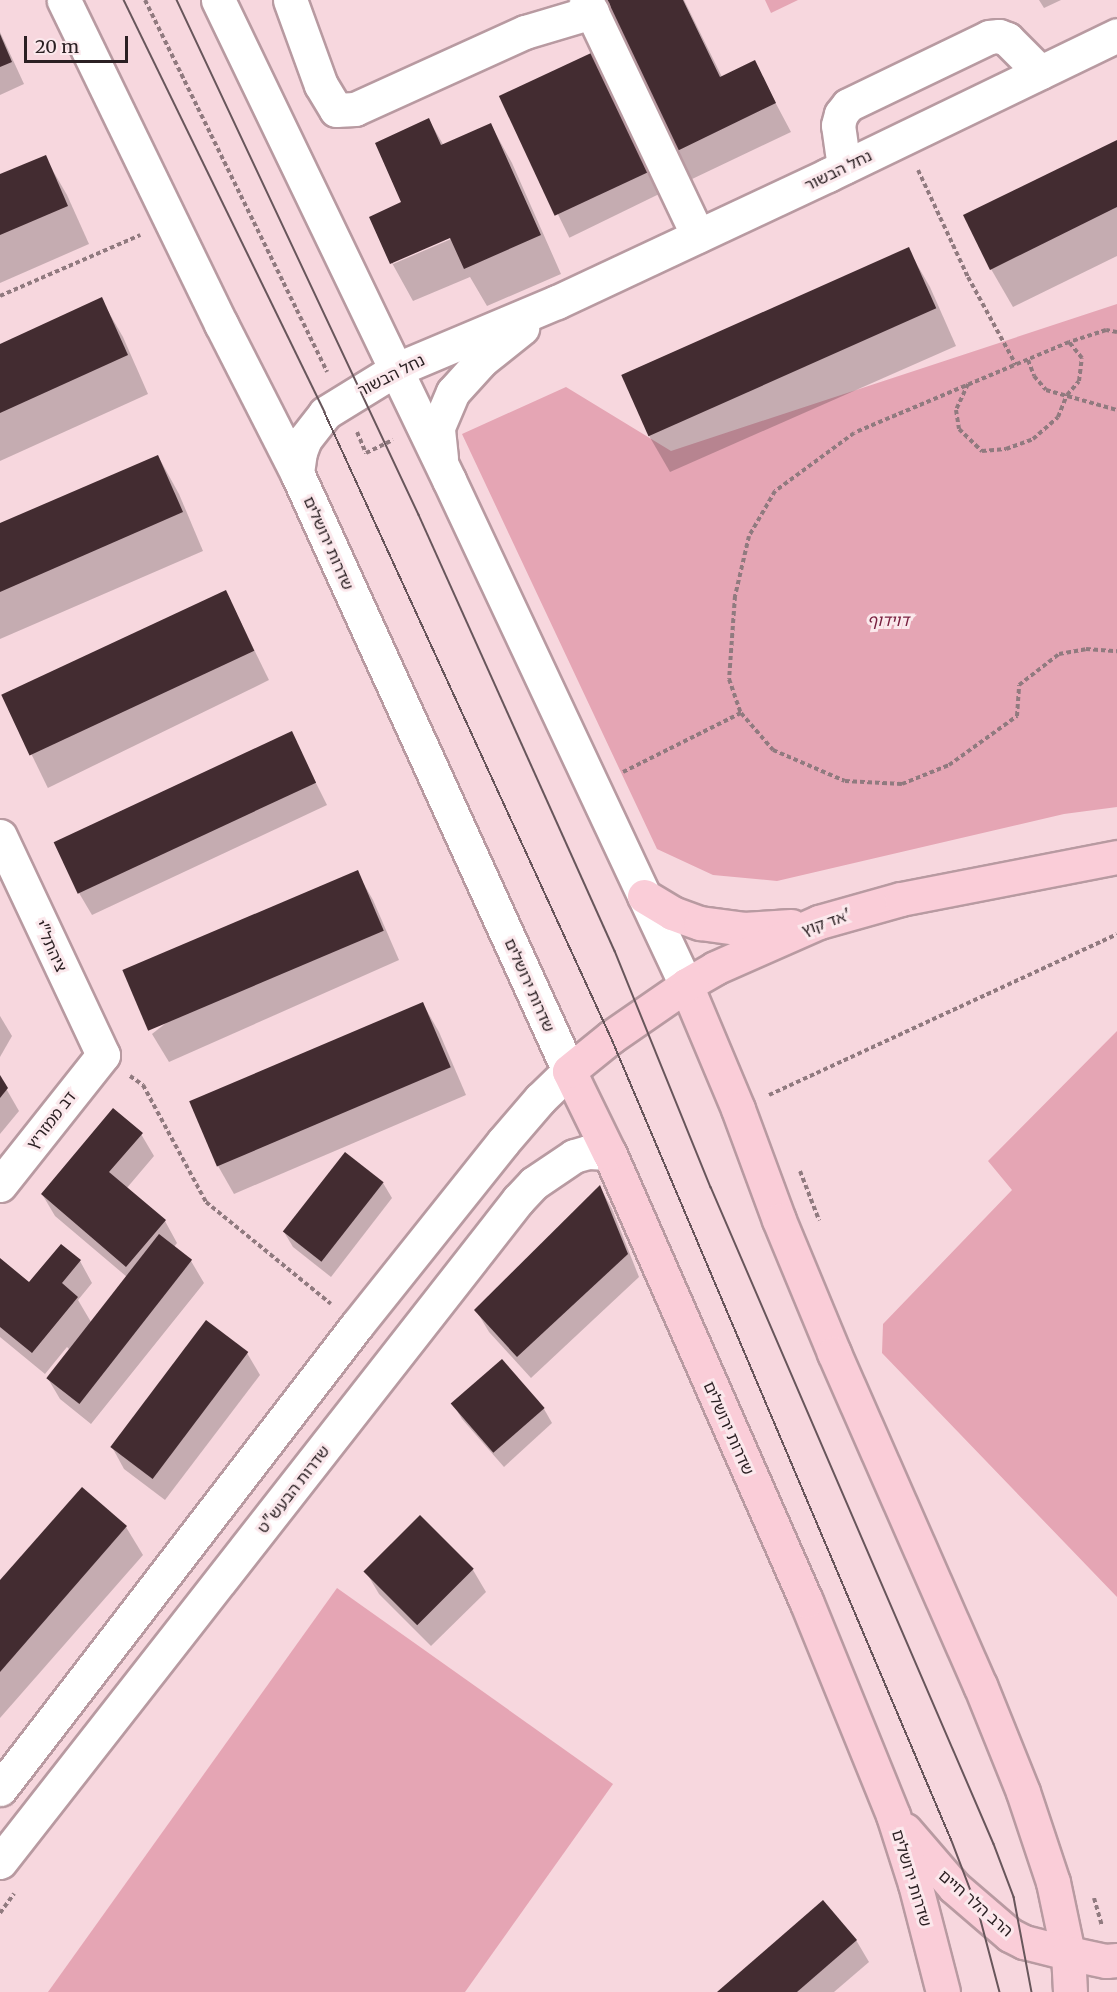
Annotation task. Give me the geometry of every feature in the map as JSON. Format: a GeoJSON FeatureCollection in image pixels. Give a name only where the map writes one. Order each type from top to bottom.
{"type":"FeatureCollection","features":[{"type":"Feature","properties":{"kind":"main road","name":"אד קוץ'"},"geometry":{"type":"LineString","coordinates":[[569,1071],[611,1037],[686,985],[715,968],[819,922],[901,899],[1117,857]]}},
{"type":"Feature","properties":{"kind":"main road"},"geometry":{"type":"LineString","coordinates":[[644,896],[672,913],[721,927],[780,928],[819,922]]}},
{"type":"Feature","properties":{"kind":"main road"},"geometry":{"type":"LineString","coordinates":[[686,985],[738,1109],[779,1220],[829,1342],[980,1685],[1023,1792],[1053,1882],[1068,1953],[1070,1992]]}},
{"type":"Feature","properties":{"kind":"main road","name":"שדרות ירושלים"},"geometry":{"type":"LineString","coordinates":[[569,1071],[609,1153],[806,1601],[893,1815],[915,1884],[943,1992]]}},
{"type":"Feature","properties":{"kind":"main road","name":"הרב הלר חיים"},"geometry":{"type":"LineString","coordinates":[[893,1815],[935,1867],[998,1927],[1024,1942],[1106,1961],[1117,1960]]}},
{"type":"Feature","properties":{"kind":"street","name":"שדרות ירושלים"},"geometry":{"type":"LineString","coordinates":[[64,0],[297,473],[569,1071]]}},
{"type":"Feature","properties":{"kind":"street"},"geometry":{"type":"LineString","coordinates":[[218,0],[449,480],[686,985]]}},
{"type":"Feature","properties":{"kind":"street"},"geometry":{"type":"LineString","coordinates":[[290,0],[321,85],[336,110],[355,109],[525,32],[589,6],[698,236]]}},
{"type":"Feature","properties":{"kind":"street","name":"נחל הבשור"},"geometry":{"type":"LineString","coordinates":[[297,473],[300,452],[305,439],[325,413],[342,400],[395,370],[557,302],[1117,35]]}},
{"type":"Feature","properties":{"kind":"street"},"geometry":{"type":"LineString","coordinates":[[844,167],[838,125],[841,114],[848,105],[858,100],[989,37],[999,36],[1007,39],[1040,72]]}},
{"type":"Feature","properties":{"kind":"street","name":"נחל הבשור"},"geometry":{"type":"LineString","coordinates":[[449,480],[441,459],[438,427],[453,392],[481,361],[557,302]]}},
{"type":"Feature","properties":{"kind":"street","name":"ציהתל\"י"},"geometry":{"type":"LineString","coordinates":[[0,836],[103,1055]]}},
{"type":"Feature","properties":{"kind":"street","name":"דב ממזריץ"},"geometry":{"type":"LineString","coordinates":[[0,1185],[103,1055]]}},
{"type":"Feature","properties":{"kind":"street"},"geometry":{"type":"LineString","coordinates":[[0,1789],[357,1325],[503,1142],[540,1099],[569,1071]]}},
{"type":"Feature","properties":{"kind":"street","name":"שדרות הבעש\"ט"},"geometry":{"type":"LineString","coordinates":[[0,1862],[518,1200],[534,1183],[574,1156],[588,1152],[609,1153]]}},
{"type":"Feature","properties":{"kind":"path"},"geometry":{"type":"LineString","coordinates":[[145,0],[342,400]]}},
{"type":"Feature","properties":{"kind":"path"},"geometry":{"type":"LineString","coordinates":[[904,138],[968,277],[1016,365]]}},
{"type":"Feature","properties":{"kind":"path"},"geometry":{"type":"LineString","coordinates":[[0,296],[172,222]]}},
{"type":"Feature","properties":{"kind":"path"},"geometry":{"type":"LineString","coordinates":[[1117,332],[1106,330],[1069,342],[854,433],[775,491],[749,536],[735,596],[729,679],[741,714],[773,750],[845,781],[902,784],[950,765],[1017,716],[1019,685],[1059,654],[1086,649],[1117,651]]}},
{"type":"Feature","properties":{"kind":"path"},"geometry":{"type":"LineString","coordinates":[[968,383],[956,410],[958,429],[982,451],[1006,449],[1034,439],[1058,417],[1067,395],[1078,381],[1082,358],[1069,342]]}},
{"type":"Feature","properties":{"kind":"path"},"geometry":{"type":"LineString","coordinates":[[1028,360],[1034,376],[1046,390],[1117,410]]}},
{"type":"Feature","properties":{"kind":"path"},"geometry":{"type":"LineString","coordinates":[[591,786],[741,714]]}},
{"type":"Feature","properties":{"kind":"path"},"geometry":{"type":"LineString","coordinates":[[738,1109],[1117,934]]}},
{"type":"Feature","properties":{"kind":"path"},"geometry":{"type":"LineString","coordinates":[[103,1055],[143,1085],[206,1202],[357,1325]]}},
{"type":"Feature","properties":{"kind":"green space"},"geometry":{"type":"Polygon","coordinates":[[[765,0],[798,0],[771,13],[765,0]]]}},
{"type":"Feature","properties":{"kind":"green space","name":"דוידוף"},"geometry":{"type":"Polygon","coordinates":[[[1117,304],[1117,807],[1064,814],[777,881],[713,875],[657,849],[462,434],[566,387],[671,451],[1117,304]]]}},
{"type":"Feature","properties":{"kind":"green space"},"geometry":{"type":"Polygon","coordinates":[[[1117,1031],[1117,1597],[882,1353],[883,1324],[1012,1190],[988,1161],[1117,1031]]]}},
{"type":"Feature","properties":{"kind":"green space"},"geometry":{"type":"Polygon","coordinates":[[[337,1588],[613,1784],[465,1992],[48,1992],[337,1588]]]}},
{"type":"Feature","properties":{"kind":"building"},"geometry":{"type":"Polygon","coordinates":[[[599,0],[683,0],[720,77],[755,60],[776,103],[673,153],[599,0]]]}},
{"type":"Feature","properties":{"kind":"building"},"geometry":{"type":"Polygon","coordinates":[[[0,34],[12,62],[0,67],[0,34]]]}},
{"type":"Feature","properties":{"kind":"building"},"geometry":{"type":"Polygon","coordinates":[[[604,47],[660,167],[555,216],[499,96],[604,47]]]}},
{"type":"Feature","properties":{"kind":"building"},"geometry":{"type":"Polygon","coordinates":[[[429,118],[441,145],[491,123],[541,235],[464,269],[450,238],[390,264],[369,217],[401,202],[375,143],[429,118]]]}},
{"type":"Feature","properties":{"kind":"building"},"geometry":{"type":"Polygon","coordinates":[[[1117,140],[1117,207],[990,270],[963,215],[1117,140]]]}},
{"type":"Feature","properties":{"kind":"building"},"geometry":{"type":"Polygon","coordinates":[[[46,155],[68,206],[0,235],[0,174],[46,155]]]}},
{"type":"Feature","properties":{"kind":"building"},"geometry":{"type":"Polygon","coordinates":[[[909,247],[936,308],[648,436],[621,375],[909,247]]]}},
{"type":"Feature","properties":{"kind":"building"},"geometry":{"type":"Polygon","coordinates":[[[102,297],[128,355],[0,413],[0,344],[102,297]]]}},
{"type":"Feature","properties":{"kind":"building"},"geometry":{"type":"Polygon","coordinates":[[[158,455],[183,512],[0,592],[0,523],[158,455]]]}},
{"type":"Feature","properties":{"kind":"building"},"geometry":{"type":"Polygon","coordinates":[[[226,590],[254,651],[30,756],[1,695],[226,590]]]}},
{"type":"Feature","properties":{"kind":"building"},"geometry":{"type":"Polygon","coordinates":[[[292,731],[316,783],[78,894],[54,842],[292,731]]]}},
{"type":"Feature","properties":{"kind":"building"},"geometry":{"type":"Polygon","coordinates":[[[358,870],[384,931],[148,1031],[122,970],[358,870]]]}},
{"type":"Feature","properties":{"kind":"building"},"geometry":{"type":"Polygon","coordinates":[[[423,1002],[451,1067],[217,1167],[189,1101],[423,1002]]]}},
{"type":"Feature","properties":{"kind":"building"},"geometry":{"type":"Polygon","coordinates":[[[0,1075],[8,1088],[0,1098],[0,1075]]]}},
{"type":"Feature","properties":{"kind":"building"},"geometry":{"type":"Polygon","coordinates":[[[113,1108],[143,1133],[109,1172],[166,1220],[126,1267],[41,1194],[113,1108]]]}},
{"type":"Feature","properties":{"kind":"building"},"geometry":{"type":"Polygon","coordinates":[[[345,1152],[384,1182],[321,1262],[283,1232],[345,1152]]]}},
{"type":"Feature","properties":{"kind":"building"},"geometry":{"type":"Polygon","coordinates":[[[600,1185],[628,1254],[517,1357],[474,1310],[600,1185]]]}},
{"type":"Feature","properties":{"kind":"building"},"geometry":{"type":"Polygon","coordinates":[[[159,1234],[192,1260],[79,1404],[46,1378],[159,1234]]]}},
{"type":"Feature","properties":{"kind":"building"},"geometry":{"type":"Polygon","coordinates":[[[61,1244],[81,1260],[62,1283],[78,1297],[32,1353],[0,1327],[0,1258],[29,1282],[61,1244]]]}},
{"type":"Feature","properties":{"kind":"building"},"geometry":{"type":"Polygon","coordinates":[[[206,1320],[248,1352],[153,1479],[110,1447],[206,1320]]]}},
{"type":"Feature","properties":{"kind":"building"},"geometry":{"type":"Polygon","coordinates":[[[502,1359],[545,1408],[493,1453],[451,1404],[502,1359]]]}},
{"type":"Feature","properties":{"kind":"building"},"geometry":{"type":"Polygon","coordinates":[[[82,1487],[127,1526],[0,1672],[0,1580],[82,1487]]]}},
{"type":"Feature","properties":{"kind":"building"},"geometry":{"type":"Polygon","coordinates":[[[420,1515],[474,1569],[417,1625],[363,1572],[420,1515]]]}},
{"type":"Feature","properties":{"kind":"building"},"geometry":{"type":"Polygon","coordinates":[[[823,1900],[857,1940],[797,1992],[717,1992],[823,1900]]]}},
{"type":"Feature","properties":{"kind":"tram line"},"geometry":{"type":"LineString","coordinates":[[124,0],[325,413],[611,1037],[952,1841],[978,1909],[1000,1992]]}},
{"type":"Feature","properties":{"kind":"tram line"},"geometry":{"type":"LineString","coordinates":[[177,0],[419,515],[615,951],[711,1187],[994,1844],[1014,1897],[1032,1992]]}}]}
